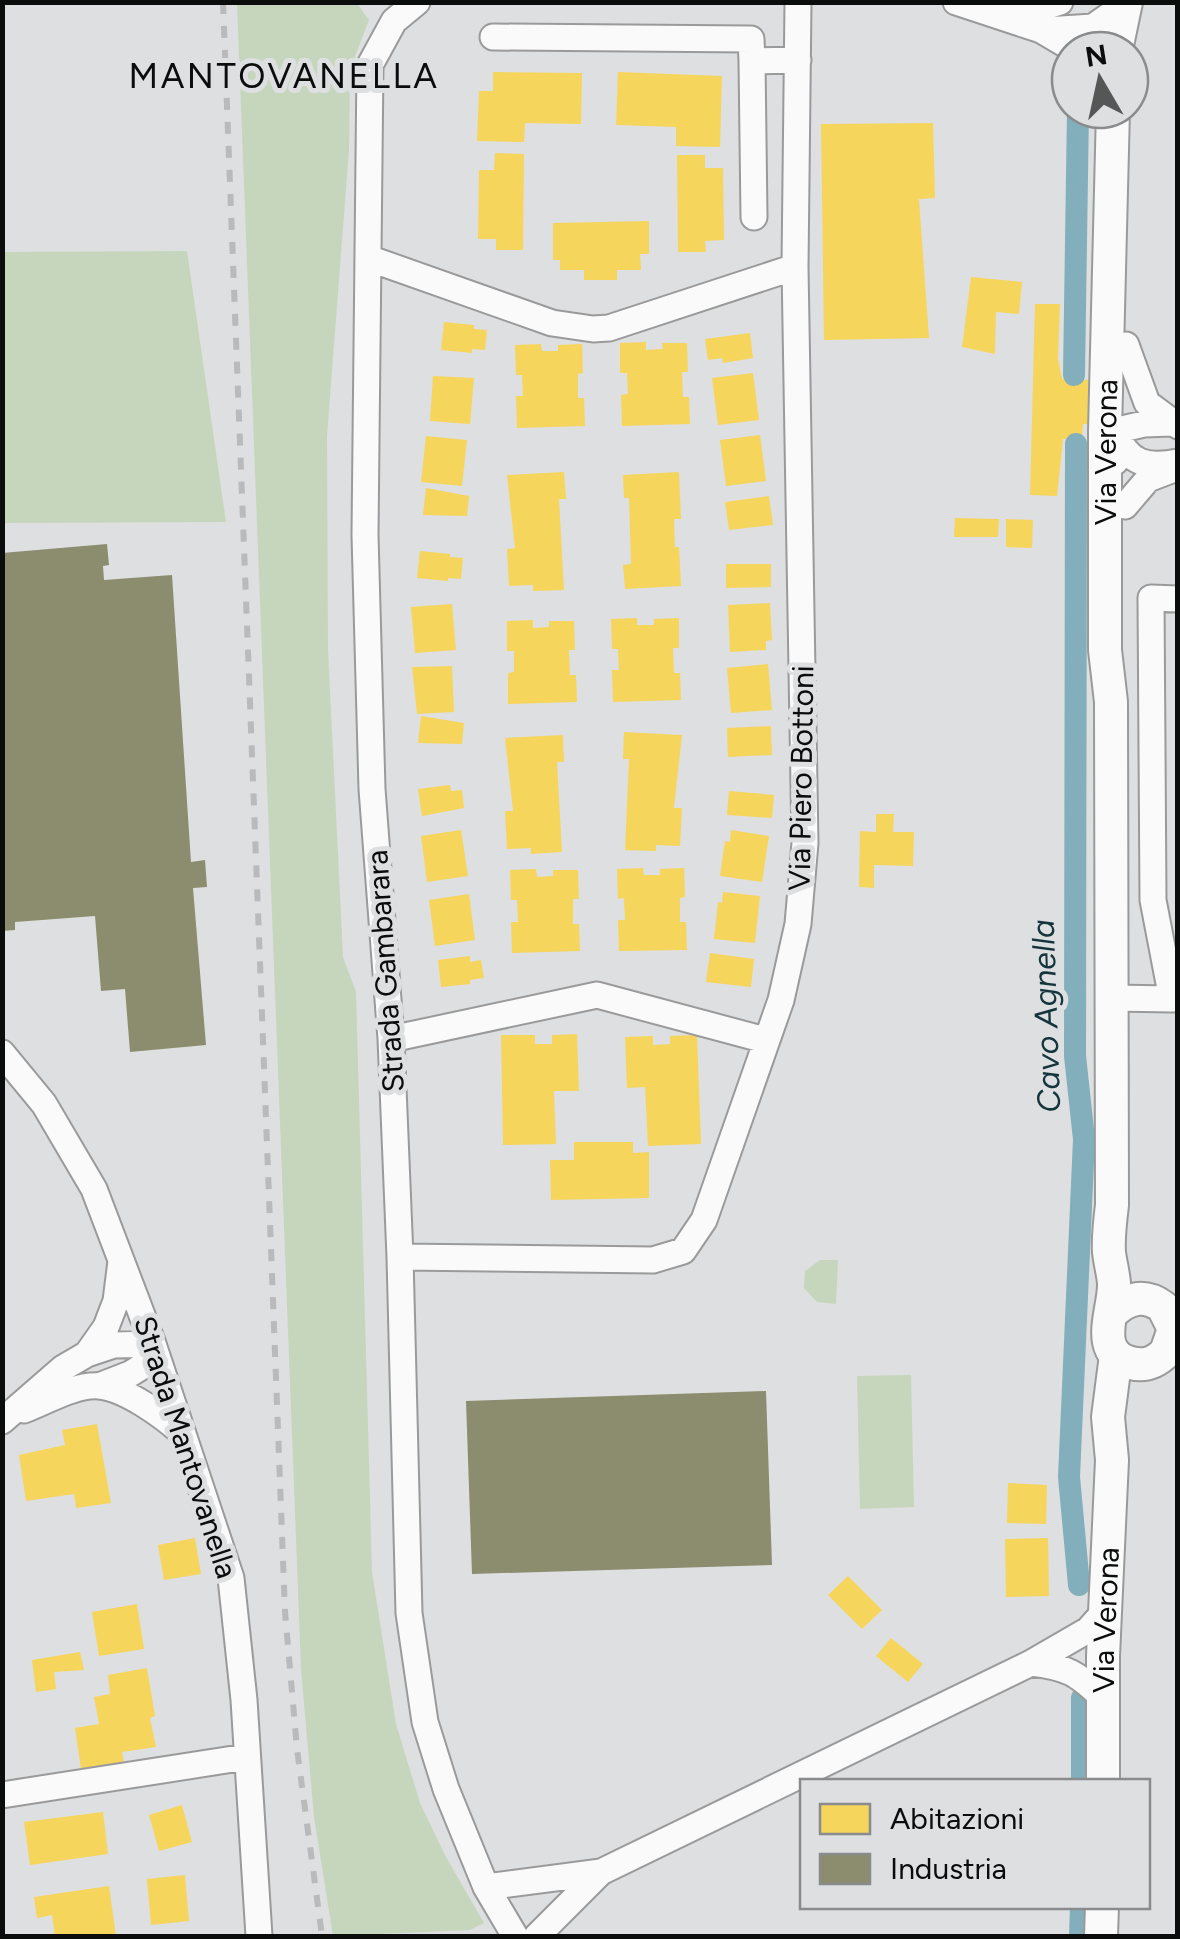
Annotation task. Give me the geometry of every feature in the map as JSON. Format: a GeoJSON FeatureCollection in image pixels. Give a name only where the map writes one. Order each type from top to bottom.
{"type":"FeatureCollection","features":[{"type":"Feature","properties":{"kind":"main road","name":"Via Verona"},"geometry":{"type":"LineString","coordinates":[[1111,702],[1106,677],[1105,615],[1113,130]]}},
{"type":"Feature","properties":{"kind":"main road","name":"Via Verona"},"geometry":{"type":"LineString","coordinates":[[1103,1779],[1112,1460],[1121,1411],[1131,1385],[1132,1360],[1106,1330],[1112,1313],[1114,1280],[1108,1247],[1112,1205],[1111,702],[1126,616],[1122,438],[1127,247],[1114,168]]}},
{"type":"Feature","properties":{"kind":"main road","name":"Via Verona"},"geometry":{"type":"LineString","coordinates":[[1112,1205],[1127,1260],[1138,1282],[1170,1316],[1174,1329],[1172,1342],[1158,1360],[1132,1360]]}},
{"type":"Feature","properties":{"kind":"main road"},"geometry":{"type":"LineString","coordinates":[[1112,1313],[1132,1299],[1155,1301]]}},
{"type":"Feature","properties":{"kind":"main road"},"geometry":{"type":"LineString","coordinates":[[1102,1909],[1102,1936]]}},
{"type":"Feature","properties":{"kind":"street","name":"Strada Gambarara"},"geometry":{"type":"LineString","coordinates":[[417,2],[394,21],[370,66],[365,535],[372,788],[391,1040],[400,1257],[408,1613],[425,1722],[454,1814],[486,1887],[516,1936]]}},
{"type":"Feature","properties":{"kind":"street","name":"Via Piero Bottoni"},"geometry":{"type":"LineString","coordinates":[[400,1257],[653,1260],[683,1251],[704,1220],[781,1000],[798,924],[805,843],[795,267],[798,2]]}},
{"type":"Feature","properties":{"kind":"street"},"geometry":{"type":"LineString","coordinates":[[965,5],[1034,10],[1060,2]]}},
{"type":"Feature","properties":{"kind":"street"},"geometry":{"type":"LineString","coordinates":[[965,5],[1050,36]]}},
{"type":"Feature","properties":{"kind":"street"},"geometry":{"type":"LineString","coordinates":[[1040,30],[1093,27],[1117,6]]}},
{"type":"Feature","properties":{"kind":"street"},"geometry":{"type":"LineString","coordinates":[[493,37],[751,38],[754,217]]}},
{"type":"Feature","properties":{"kind":"street"},"geometry":{"type":"LineString","coordinates":[[752,61],[798,60]]}},
{"type":"Feature","properties":{"kind":"street"},"geometry":{"type":"LineString","coordinates":[[368,258],[552,323],[593,329],[609,328],[795,267]]}},
{"type":"Feature","properties":{"kind":"street","name":"Via Verona"},"geometry":{"type":"LineString","coordinates":[[1105,615],[1113,570],[1122,438],[1116,334],[1108,290]]}},
{"type":"Feature","properties":{"kind":"street"},"geometry":{"type":"LineString","coordinates":[[1126,345],[1146,403],[1175,425]]}},
{"type":"Feature","properties":{"kind":"street"},"geometry":{"type":"LineString","coordinates":[[1175,425],[1122,438],[1144,464],[1178,465]]}},
{"type":"Feature","properties":{"kind":"street"},"geometry":{"type":"LineString","coordinates":[[1125,506],[1148,478],[1178,465]]}},
{"type":"Feature","properties":{"kind":"street"},"geometry":{"type":"LineString","coordinates":[[1112,998],[1175,999],[1153,900],[1151,598],[1178,599]]}},
{"type":"Feature","properties":{"kind":"street"},"geometry":{"type":"LineString","coordinates":[[391,1040],[598,995],[765,1040]]}},
{"type":"Feature","properties":{"kind":"street","name":"Strada Mantovanella"},"geometry":{"type":"LineString","coordinates":[[2,1052],[70,1144],[122,1255],[231,1578],[259,1936]]}},
{"type":"Feature","properties":{"kind":"street"},"geometry":{"type":"LineString","coordinates":[[87,1354],[106,1327],[116,1301],[122,1255]]}},
{"type":"Feature","properties":{"kind":"street"},"geometry":{"type":"LineString","coordinates":[[6,1418],[63,1368],[87,1354],[114,1345],[155,1350]]}},
{"type":"Feature","properties":{"kind":"street"},"geometry":{"type":"LineString","coordinates":[[6,1418],[130,1374],[155,1350]]}},
{"type":"Feature","properties":{"kind":"street"},"geometry":{"type":"LineString","coordinates":[[100,1386],[158,1411],[185,1435]]}},
{"type":"Feature","properties":{"kind":"street"},"geometry":{"type":"LineString","coordinates":[[486,1887],[601,1872],[1031,1664],[1088,1630],[1106,1610]]}},
{"type":"Feature","properties":{"kind":"street"},"geometry":{"type":"LineString","coordinates":[[1031,1664],[1058,1666],[1076,1673],[1103,1698]]}},
{"type":"Feature","properties":{"kind":"street"},"geometry":{"type":"LineString","coordinates":[[2,1795],[246,1757]]}},
{"type":"Feature","properties":{"kind":"street"},"geometry":{"type":"LineString","coordinates":[[537,1936],[601,1872]]}},
{"type":"Feature","properties":{"kind":"green space"},"geometry":{"type":"Polygon","coordinates":[[[237,3],[357,3],[369,20],[350,69],[349,150],[327,436],[328,650],[343,957],[356,992],[372,1572],[396,1724],[420,1803],[484,1923],[470,1930],[333,1936],[314,1817],[301,1669],[237,3]]]}},
{"type":"Feature","properties":{"kind":"green space"},"geometry":{"type":"Polygon","coordinates":[[[187,251],[226,522],[3,523],[3,252],[187,251]]]}},
{"type":"Feature","properties":{"kind":"green space"},"geometry":{"type":"Polygon","coordinates":[[[820,1260],[838,1260],[836,1304],[817,1302],[804,1288],[805,1271],[820,1260]]]}},
{"type":"Feature","properties":{"kind":"green space"},"geometry":{"type":"Polygon","coordinates":[[[911,1375],[914,1507],[860,1509],[857,1376],[911,1375]]]}},
{"type":"Feature","properties":{"kind":"building: Abitazioni"},"geometry":{"type":"Polygon","coordinates":[[[493,72],[582,73],[581,124],[525,123],[524,142],[477,141],[479,91],[493,91],[493,72]]]}},
{"type":"Feature","properties":{"kind":"building: Abitazioni"},"geometry":{"type":"Polygon","coordinates":[[[618,72],[722,76],[720,147],[676,146],[676,127],[616,125],[618,72]]]}},
{"type":"Feature","properties":{"kind":"building: Abitazioni"},"geometry":{"type":"Polygon","coordinates":[[[933,123],[935,198],[919,199],[929,338],[824,340],[821,124],[933,123]]]}},
{"type":"Feature","properties":{"kind":"building: Abitazioni"},"geometry":{"type":"Polygon","coordinates":[[[495,153],[524,154],[523,250],[496,250],[496,239],[478,239],[479,170],[494,170],[495,153]]]}},
{"type":"Feature","properties":{"kind":"building: Abitazioni"},"geometry":{"type":"Polygon","coordinates":[[[677,155],[705,155],[705,168],[723,168],[724,240],[705,241],[706,252],[678,252],[677,155]]]}},
{"type":"Feature","properties":{"kind":"building: Abitazioni"},"geometry":{"type":"Polygon","coordinates":[[[649,221],[649,254],[640,254],[641,270],[617,270],[617,280],[584,280],[584,270],[560,270],[560,260],[553,260],[553,223],[649,221]]]}},
{"type":"Feature","properties":{"kind":"building: Abitazioni"},"geometry":{"type":"Polygon","coordinates":[[[971,277],[1022,282],[1019,314],[996,312],[995,354],[962,347],[971,277]]]}},
{"type":"Feature","properties":{"kind":"building: Abitazioni"},"geometry":{"type":"Polygon","coordinates":[[[1035,304],[1060,304],[1058,358],[1062,379],[1093,380],[1095,424],[1083,424],[1082,440],[1063,439],[1057,496],[1030,495],[1035,304]]]}},
{"type":"Feature","properties":{"kind":"building: Abitazioni"},"geometry":{"type":"Polygon","coordinates":[[[444,322],[487,330],[485,350],[441,350],[444,322]]]}},
{"type":"Feature","properties":{"kind":"building: Abitazioni"},"geometry":{"type":"Polygon","coordinates":[[[750,333],[753,358],[723,363],[722,358],[708,360],[705,339],[750,333]]]}},
{"type":"Feature","properties":{"kind":"building: Abitazioni"},"geometry":{"type":"Polygon","coordinates":[[[646,342],[646,350],[663,349],[662,343],[687,343],[688,372],[682,372],[683,397],[689,397],[690,424],[622,426],[621,395],[628,394],[627,373],[620,373],[620,343],[646,342]]]}},
{"type":"Feature","properties":{"kind":"building: Abitazioni"},"geometry":{"type":"Polygon","coordinates":[[[541,344],[542,351],[558,351],[558,345],[582,344],[583,373],[578,374],[578,398],[584,398],[585,426],[517,428],[516,396],[523,396],[522,375],[516,375],[515,345],[541,344]]]}},
{"type":"Feature","properties":{"kind":"building: Abitazioni"},"geometry":{"type":"Polygon","coordinates":[[[753,373],[759,420],[718,425],[712,378],[753,373]]]}},
{"type":"Feature","properties":{"kind":"building: Abitazioni"},"geometry":{"type":"Polygon","coordinates":[[[433,376],[474,378],[470,424],[430,421],[433,376]]]}},
{"type":"Feature","properties":{"kind":"building: Abitazioni"},"geometry":{"type":"Polygon","coordinates":[[[760,435],[766,481],[726,486],[720,440],[760,435]]]}},
{"type":"Feature","properties":{"kind":"building: Abitazioni"},"geometry":{"type":"Polygon","coordinates":[[[426,436],[467,440],[462,486],[421,482],[426,436]]]}},
{"type":"Feature","properties":{"kind":"building: Abitazioni"},"geometry":{"type":"Polygon","coordinates":[[[564,472],[566,499],[559,499],[564,590],[533,591],[533,585],[509,586],[507,549],[515,548],[507,475],[564,472]]]}},
{"type":"Feature","properties":{"kind":"building: Abitazioni"},"geometry":{"type":"Polygon","coordinates":[[[679,472],[681,519],[674,519],[681,586],[625,589],[623,565],[631,564],[629,498],[624,498],[623,475],[679,472]]]}},
{"type":"Feature","properties":{"kind":"building: Abitazioni"},"geometry":{"type":"Polygon","coordinates":[[[426,488],[469,496],[467,516],[423,515],[426,488]]]}},
{"type":"Feature","properties":{"kind":"building: Abitazioni"},"geometry":{"type":"Polygon","coordinates":[[[769,496],[773,525],[729,530],[725,502],[769,496]]]}},
{"type":"Feature","properties":{"kind":"building: Abitazioni"},"geometry":{"type":"Polygon","coordinates":[[[955,518],[999,519],[998,537],[954,537],[955,518]]]}},
{"type":"Feature","properties":{"kind":"building: Abitazioni"},"geometry":{"type":"Polygon","coordinates":[[[1006,519],[1033,520],[1032,548],[1006,547],[1006,519]]]}},
{"type":"Feature","properties":{"kind":"building: Abitazioni"},"geometry":{"type":"Polygon","coordinates":[[[420,551],[463,558],[461,579],[417,578],[420,551]]]}},
{"type":"Feature","properties":{"kind":"building: Abitazioni"},"geometry":{"type":"Polygon","coordinates":[[[726,564],[771,564],[771,587],[726,588],[726,564]]]}},
{"type":"Feature","properties":{"kind":"building: Abitazioni"},"geometry":{"type":"Polygon","coordinates":[[[770,603],[772,640],[766,641],[766,650],[730,652],[728,605],[770,603]]]}},
{"type":"Feature","properties":{"kind":"building: Abitazioni"},"geometry":{"type":"Polygon","coordinates":[[[452,604],[456,650],[415,653],[411,607],[452,604]]]}},
{"type":"Feature","properties":{"kind":"building: Abitazioni"},"geometry":{"type":"Polygon","coordinates":[[[637,618],[637,625],[654,625],[654,619],[679,618],[679,648],[673,648],[674,673],[680,673],[681,700],[613,702],[612,670],[619,670],[618,649],[612,649],[611,619],[637,618]]]}},
{"type":"Feature","properties":{"kind":"building: Abitazioni"},"geometry":{"type":"Polygon","coordinates":[[[533,620],[533,628],[549,627],[549,621],[574,621],[575,650],[569,650],[570,675],[576,675],[577,702],[508,704],[508,673],[514,672],[514,651],[507,651],[507,621],[533,620]]]}},
{"type":"Feature","properties":{"kind":"building: Abitazioni"},"geometry":{"type":"Polygon","coordinates":[[[768,664],[772,710],[731,713],[727,668],[768,664]]]}},
{"type":"Feature","properties":{"kind":"building: Abitazioni"},"geometry":{"type":"Polygon","coordinates":[[[452,666],[454,712],[417,714],[412,667],[452,666]]]}},
{"type":"Feature","properties":{"kind":"building: Abitazioni"},"geometry":{"type":"Polygon","coordinates":[[[421,716],[464,723],[462,744],[418,743],[421,716]]]}},
{"type":"Feature","properties":{"kind":"building: Abitazioni"},"geometry":{"type":"Polygon","coordinates":[[[771,726],[772,755],[728,757],[727,728],[771,726]]]}},
{"type":"Feature","properties":{"kind":"building: Abitazioni"},"geometry":{"type":"Polygon","coordinates":[[[624,732],[682,735],[674,808],[682,808],[680,846],[656,845],[656,851],[625,850],[629,759],[623,759],[624,732]]]}},
{"type":"Feature","properties":{"kind":"building: Abitazioni"},"geometry":{"type":"Polygon","coordinates":[[[563,735],[564,762],[557,762],[562,852],[531,854],[531,848],[507,849],[505,811],[513,811],[505,738],[563,735]]]}},
{"type":"Feature","properties":{"kind":"building: Abitazioni"},"geometry":{"type":"Polygon","coordinates":[[[450,785],[451,791],[462,790],[464,808],[422,816],[418,789],[450,785]]]}},
{"type":"Feature","properties":{"kind":"building: Abitazioni"},"geometry":{"type":"Polygon","coordinates":[[[729,791],[774,795],[772,818],[727,815],[729,791]]]}},
{"type":"Feature","properties":{"kind":"building: Abitazioni"},"geometry":{"type":"Polygon","coordinates":[[[876,814],[894,814],[893,832],[914,832],[913,866],[874,865],[874,888],[859,887],[860,831],[876,832],[876,814]]]}},
{"type":"Feature","properties":{"kind":"building: Abitazioni"},"geometry":{"type":"Polygon","coordinates":[[[461,830],[468,876],[427,882],[421,836],[461,830]]]}},
{"type":"Feature","properties":{"kind":"building: Abitazioni"},"geometry":{"type":"Polygon","coordinates":[[[731,830],[769,836],[762,882],[720,876],[725,841],[730,842],[731,830]]]}},
{"type":"Feature","properties":{"kind":"building: Abitazioni"},"geometry":{"type":"Polygon","coordinates":[[[643,868],[644,875],[660,875],[660,869],[684,868],[685,897],[680,898],[680,922],[686,922],[687,950],[619,951],[618,920],[625,920],[624,898],[618,899],[617,869],[643,868]]]}},
{"type":"Feature","properties":{"kind":"building: Abitazioni"},"geometry":{"type":"Polygon","coordinates":[[[536,869],[537,877],[553,876],[553,870],[578,870],[579,899],[573,899],[573,924],[579,924],[580,951],[512,953],[511,922],[518,922],[517,900],[511,900],[510,870],[536,869]]]}},
{"type":"Feature","properties":{"kind":"building: Abitazioni"},"geometry":{"type":"Polygon","coordinates":[[[723,892],[760,896],[755,943],[714,939],[718,902],[722,903],[723,892]]]}},
{"type":"Feature","properties":{"kind":"building: Abitazioni"},"geometry":{"type":"Polygon","coordinates":[[[469,894],[475,940],[435,946],[429,900],[469,894]]]}},
{"type":"Feature","properties":{"kind":"building: Abitazioni"},"geometry":{"type":"Polygon","coordinates":[[[710,953],[754,959],[751,987],[706,982],[710,953]]]}},
{"type":"Feature","properties":{"kind":"building: Abitazioni"},"geometry":{"type":"Polygon","coordinates":[[[470,956],[470,962],[481,960],[484,978],[470,980],[470,984],[441,987],[438,960],[470,956]]]}},
{"type":"Feature","properties":{"kind":"building: Abitazioni"},"geometry":{"type":"Polygon","coordinates":[[[577,1034],[579,1091],[554,1091],[556,1144],[503,1145],[501,1035],[535,1035],[535,1044],[552,1044],[552,1035],[577,1034]]]}},
{"type":"Feature","properties":{"kind":"building: Abitazioni"},"geometry":{"type":"Polygon","coordinates":[[[697,1035],[701,1144],[648,1146],[645,1087],[627,1088],[625,1037],[653,1036],[653,1045],[670,1044],[670,1036],[697,1035]]]}},
{"type":"Feature","properties":{"kind":"building: Abitazioni"},"geometry":{"type":"Polygon","coordinates":[[[574,1142],[633,1142],[633,1153],[649,1152],[649,1198],[551,1200],[550,1160],[574,1160],[574,1142]]]}},
{"type":"Feature","properties":{"kind":"building: Abitazioni"},"geometry":{"type":"Polygon","coordinates":[[[97,1424],[111,1503],[76,1508],[74,1494],[26,1501],[19,1455],[65,1445],[62,1430],[97,1424]]]}},
{"type":"Feature","properties":{"kind":"building: Abitazioni"},"geometry":{"type":"Polygon","coordinates":[[[1008,1483],[1047,1485],[1046,1524],[1007,1523],[1008,1483]]]}},
{"type":"Feature","properties":{"kind":"building: Abitazioni"},"geometry":{"type":"Polygon","coordinates":[[[195,1538],[201,1574],[164,1580],[158,1545],[195,1538]]]}},
{"type":"Feature","properties":{"kind":"building: Abitazioni"},"geometry":{"type":"Polygon","coordinates":[[[1048,1538],[1049,1596],[1006,1597],[1005,1539],[1048,1538]]]}},
{"type":"Feature","properties":{"kind":"building: Abitazioni"},"geometry":{"type":"Polygon","coordinates":[[[848,1576],[882,1610],[862,1629],[828,1595],[848,1576]]]}},
{"type":"Feature","properties":{"kind":"building: Abitazioni"},"geometry":{"type":"Polygon","coordinates":[[[137,1604],[144,1649],[99,1656],[92,1612],[137,1604]]]}},
{"type":"Feature","properties":{"kind":"building: Abitazioni"},"geometry":{"type":"Polygon","coordinates":[[[891,1638],[923,1664],[908,1682],[876,1656],[891,1638]]]}},
{"type":"Feature","properties":{"kind":"building: Abitazioni"},"geometry":{"type":"Polygon","coordinates":[[[80,1652],[84,1670],[54,1672],[56,1689],[36,1692],[32,1660],[80,1652]]]}},
{"type":"Feature","properties":{"kind":"building: Abitazioni"},"geometry":{"type":"Polygon","coordinates":[[[147,1668],[156,1747],[122,1752],[124,1763],[81,1769],[75,1728],[99,1724],[94,1697],[110,1694],[108,1675],[147,1668]]]}},
{"type":"Feature","properties":{"kind":"building: Abitazioni"},"geometry":{"type":"Polygon","coordinates":[[[182,1805],[192,1842],[159,1851],[149,1815],[182,1805]]]}},
{"type":"Feature","properties":{"kind":"building: Abitazioni"},"geometry":{"type":"Polygon","coordinates":[[[103,1812],[108,1854],[30,1865],[24,1822],[103,1812]]]}},
{"type":"Feature","properties":{"kind":"building: Abitazioni"},"geometry":{"type":"Polygon","coordinates":[[[185,1875],[189,1921],[151,1925],[147,1879],[185,1875]]]}},
{"type":"Feature","properties":{"kind":"building: Abitazioni"},"geometry":{"type":"Polygon","coordinates":[[[109,1886],[116,1936],[55,1936],[52,1915],[37,1918],[34,1897],[109,1886]]]}},
{"type":"Feature","properties":{"kind":"building: Industria"},"geometry":{"type":"Polygon","coordinates":[[[107,544],[109,565],[103,566],[104,580],[172,575],[191,862],[205,860],[207,887],[193,888],[206,1045],[130,1052],[125,989],[101,991],[95,916],[15,922],[15,930],[2,931],[2,553],[107,544]]]}},
{"type":"Feature","properties":{"kind":"building: Industria"},"geometry":{"type":"Polygon","coordinates":[[[766,1391],[772,1565],[472,1574],[466,1401],[766,1391]]]}},
{"type":"Feature","properties":{"kind":"waterway","name":"Cavo Agnella"},"geometry":{"type":"LineString","coordinates":[[1074,375],[1078,130]]}},
{"type":"Feature","properties":{"kind":"waterway","name":"Cavo Agnella"},"geometry":{"type":"LineString","coordinates":[[1076,444],[1075,1056],[1084,1139],[1069,1477],[1079,1585]]}},
{"type":"Feature","properties":{"kind":"waterway","name":"Cavo Agnella"},"geometry":{"type":"LineString","coordinates":[[1082,1698],[1082,1779]]}},
{"type":"Feature","properties":{"kind":"waterway","name":"Cavo Agnella"},"geometry":{"type":"LineString","coordinates":[[1080,1936],[1081,1909]]}},
{"type":"Feature","properties":{"kind":"railway"},"geometry":{"type":"LineString","coordinates":[[223,2],[285,1612],[297,1749],[322,1936]]}},
{"type":"Feature","properties":{"kind":"district","name":"MANTOVANELLA"},"geometry":{"type":"Point","coordinates":[284,76]}}]}
